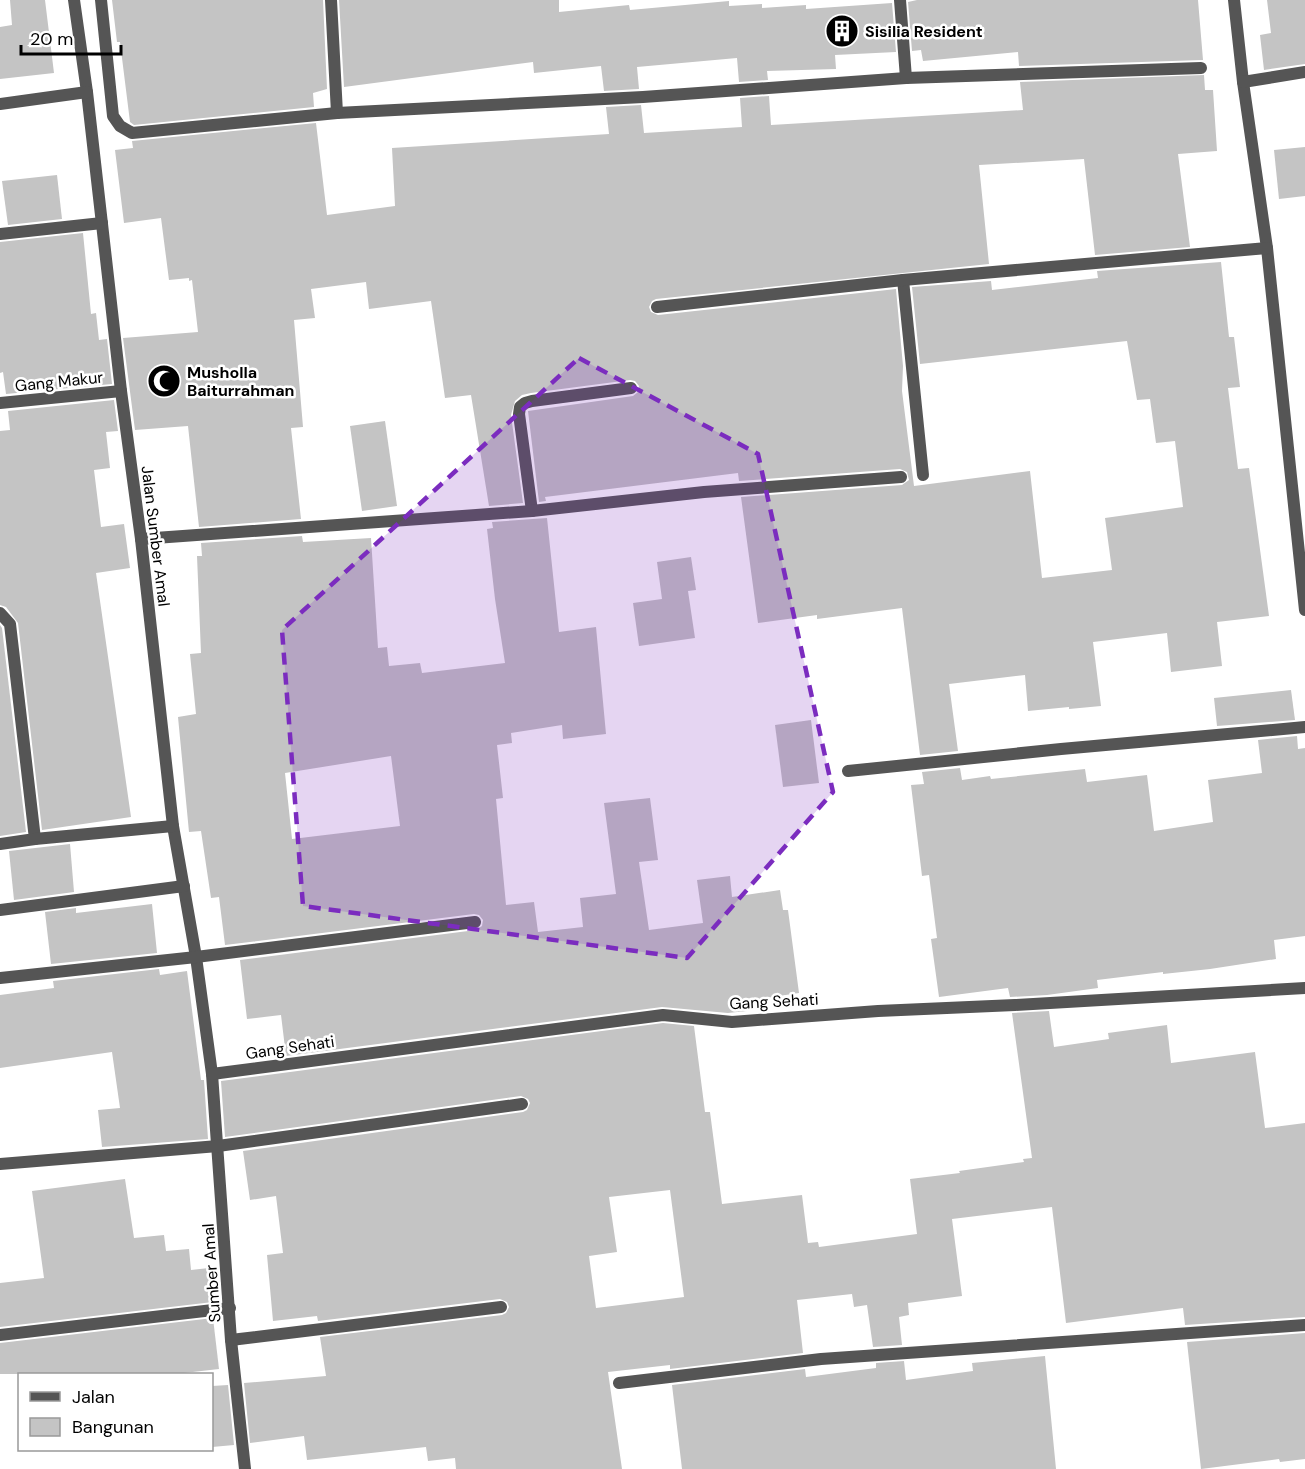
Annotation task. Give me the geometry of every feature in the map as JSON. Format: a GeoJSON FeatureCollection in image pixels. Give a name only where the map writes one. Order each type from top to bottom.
{"type":"FeatureCollection","features":[{"type":"Feature","properties":{"kind":"street","name":"Jalan Sumber Amal"},"geometry":{"type":"LineString","coordinates":[[74,0],[141,539],[173,826],[196,957],[212,1074]]}},
{"type":"Feature","properties":{"kind":"street"},"geometry":{"type":"LineString","coordinates":[[101,0],[113,116],[120,126],[132,133],[337,113],[643,97],[906,78],[1201,68]]}},
{"type":"Feature","properties":{"kind":"street"},"geometry":{"type":"LineString","coordinates":[[331,0],[337,113]]}},
{"type":"Feature","properties":{"kind":"street"},"geometry":{"type":"LineString","coordinates":[[900,0],[906,78]]}},
{"type":"Feature","properties":{"kind":"street"},"geometry":{"type":"LineString","coordinates":[[1234,0],[1243,82],[1267,248],[1305,610]]}},
{"type":"Feature","properties":{"kind":"street"},"geometry":{"type":"LineString","coordinates":[[1243,82],[1305,72]]}},
{"type":"Feature","properties":{"kind":"street"},"geometry":{"type":"LineString","coordinates":[[0,104],[87,92]]}},
{"type":"Feature","properties":{"kind":"street"},"geometry":{"type":"LineString","coordinates":[[0,234],[102,223]]}},
{"type":"Feature","properties":{"kind":"street"},"geometry":{"type":"LineString","coordinates":[[657,307],[903,280],[1267,248]]}},
{"type":"Feature","properties":{"kind":"street"},"geometry":{"type":"LineString","coordinates":[[903,280],[923,475]]}},
{"type":"Feature","properties":{"kind":"street"},"geometry":{"type":"LineString","coordinates":[[532,511],[520,407],[532,401],[631,388]]}},
{"type":"Feature","properties":{"kind":"street","name":"Gang Makur"},"geometry":{"type":"LineString","coordinates":[[0,404],[121,391]]}},
{"type":"Feature","properties":{"kind":"street"},"geometry":{"type":"LineString","coordinates":[[141,539],[532,511],[704,492],[901,477]]}},
{"type":"Feature","properties":{"kind":"street"},"geometry":{"type":"LineString","coordinates":[[0,613],[10,624],[35,839]]}},
{"type":"Feature","properties":{"kind":"street"},"geometry":{"type":"LineString","coordinates":[[848,771],[1061,749],[1305,728]]}},
{"type":"Feature","properties":{"kind":"street"},"geometry":{"type":"LineString","coordinates":[[0,844],[173,826]]}},
{"type":"Feature","properties":{"kind":"street"},"geometry":{"type":"LineString","coordinates":[[0,910],[184,886]]}},
{"type":"Feature","properties":{"kind":"street"},"geometry":{"type":"LineString","coordinates":[[0,978],[196,957],[475,922]]}},
{"type":"Feature","properties":{"kind":"street","name":"Gang Sehati"},"geometry":{"type":"LineString","coordinates":[[212,1074],[663,1015],[732,1022],[878,1011],[1305,988]]}},
{"type":"Feature","properties":{"kind":"street","name":"Sumber Amal"},"geometry":{"type":"LineString","coordinates":[[212,1074],[231,1340],[245,1469]]}},
{"type":"Feature","properties":{"kind":"street"},"geometry":{"type":"LineString","coordinates":[[0,1164],[218,1146],[522,1104]]}},
{"type":"Feature","properties":{"kind":"street"},"geometry":{"type":"LineString","coordinates":[[231,1340],[501,1307]]}},
{"type":"Feature","properties":{"kind":"street"},"geometry":{"type":"LineString","coordinates":[[0,1335],[230,1308]]}},
{"type":"Feature","properties":{"kind":"street"},"geometry":{"type":"LineString","coordinates":[[619,1383],[821,1359],[1305,1325]]}},
{"type":"Feature","properties":{"kind":"highlighted area"},"geometry":{"type":"Polygon","coordinates":[[[579,358],[758,454],[833,792],[687,958],[303,906],[282,630],[579,358]]]}},
{"type":"Feature","properties":{"kind":"building"},"geometry":{"type":"Polygon","coordinates":[[[10,0],[45,0],[54,73],[0,79],[0,27],[12,25],[10,0]]]}},
{"type":"Feature","properties":{"kind":"building"},"geometry":{"type":"Polygon","coordinates":[[[112,0],[323,0],[327,89],[313,93],[314,107],[134,125],[130,122],[112,0]]]}},
{"type":"Feature","properties":{"kind":"building"},"geometry":{"type":"Polygon","coordinates":[[[339,0],[559,0],[559,12],[629,5],[630,10],[729,1],[729,6],[762,4],[762,8],[806,5],[806,9],[892,3],[896,52],[835,55],[836,69],[767,71],[768,80],[739,82],[737,58],[637,67],[639,89],[604,91],[601,66],[534,73],[533,62],[344,87],[339,0]]]}},
{"type":"Feature","properties":{"kind":"building"},"geometry":{"type":"Polygon","coordinates":[[[917,0],[1198,0],[1203,60],[1019,66],[1018,52],[923,61],[921,50],[912,51],[908,2],[917,0]]]}},
{"type":"Feature","properties":{"kind":"building"},"geometry":{"type":"Polygon","coordinates":[[[1267,0],[1305,0],[1305,64],[1264,70],[1260,35],[1271,33],[1267,0]]]}},
{"type":"Feature","properties":{"kind":"building"},"geometry":{"type":"Polygon","coordinates":[[[1204,75],[1205,90],[1213,90],[1217,151],[1178,154],[1190,247],[1095,255],[1084,159],[979,165],[989,264],[656,299],[649,307],[651,312],[658,315],[896,289],[903,366],[902,391],[914,486],[1030,471],[1042,578],[1112,570],[1105,518],[1183,507],[1175,441],[1156,443],[1150,399],[1137,400],[1127,341],[920,364],[912,287],[991,281],[992,290],[1098,278],[1097,271],[1221,262],[1229,337],[1234,337],[1240,387],[1228,388],[1238,469],[1249,468],[1269,616],[1217,622],[1222,666],[1171,672],[1167,633],[1093,642],[1101,706],[1028,711],[1025,675],[949,684],[958,751],[920,755],[902,608],[817,619],[817,615],[758,623],[741,497],[902,485],[909,480],[907,472],[900,469],[739,481],[738,473],[545,497],[546,501],[539,502],[528,411],[633,396],[638,392],[639,386],[635,381],[630,380],[531,393],[522,395],[515,401],[511,415],[523,503],[489,506],[471,395],[445,398],[431,301],[369,309],[366,282],[311,289],[315,318],[294,320],[303,427],[291,428],[301,519],[199,527],[188,426],[135,430],[123,338],[198,332],[192,280],[189,281],[189,278],[169,280],[161,218],[124,223],[115,150],[133,148],[132,141],[316,123],[327,215],[395,206],[392,148],[609,134],[606,107],[641,105],[644,133],[742,127],[740,98],[769,96],[771,125],[1023,110],[1020,82],[1204,75]]]}},
{"type":"Feature","properties":{"kind":"building"},"geometry":{"type":"Polygon","coordinates":[[[1305,147],[1305,196],[1279,199],[1274,150],[1305,147]]]}},
{"type":"Feature","properties":{"kind":"building"},"geometry":{"type":"Polygon","coordinates":[[[57,175],[62,219],[8,225],[2,181],[57,175]]]}},
{"type":"Feature","properties":{"kind":"building"},"geometry":{"type":"Polygon","coordinates":[[[83,233],[91,314],[96,313],[99,340],[107,339],[112,384],[6,394],[3,372],[0,373],[0,242],[83,233]]]}},
{"type":"Feature","properties":{"kind":"building"},"geometry":{"type":"Polygon","coordinates":[[[114,400],[118,431],[106,432],[110,468],[94,470],[101,527],[124,524],[130,568],[96,573],[131,817],[42,830],[18,623],[6,607],[0,605],[0,431],[10,430],[8,411],[114,400]]]}},
{"type":"Feature","properties":{"kind":"building"},"geometry":{"type":"Polygon","coordinates":[[[385,421],[397,506],[362,511],[350,426],[385,421]]]}},
{"type":"Feature","properties":{"kind":"building"},"geometry":{"type":"Polygon","coordinates":[[[547,518],[559,632],[596,627],[606,734],[563,739],[562,725],[511,733],[512,743],[497,745],[503,798],[496,799],[506,905],[534,902],[538,932],[583,927],[580,898],[616,894],[604,803],[650,798],[658,860],[639,862],[649,930],[703,923],[697,880],[730,876],[732,897],[780,890],[783,910],[788,910],[799,993],[746,1001],[747,1011],[728,1013],[662,1007],[286,1056],[281,1015],[247,1019],[240,960],[476,930],[482,926],[483,920],[479,915],[474,914],[225,945],[219,897],[211,898],[201,831],[189,832],[178,717],[196,714],[190,654],[201,653],[197,556],[202,556],[201,543],[302,536],[303,542],[371,538],[378,648],[387,647],[389,666],[420,663],[422,673],[505,663],[487,529],[493,528],[492,522],[547,518]],[[391,756],[285,773],[292,839],[400,826],[391,756]]]}},
{"type":"Feature","properties":{"kind":"building"},"geometry":{"type":"Polygon","coordinates":[[[691,557],[696,590],[688,591],[695,638],[639,646],[633,603],[662,599],[657,562],[691,557]]]}},
{"type":"Feature","properties":{"kind":"building"},"geometry":{"type":"Polygon","coordinates":[[[0,625],[26,832],[0,836],[0,625]]]}},
{"type":"Feature","properties":{"kind":"building"},"geometry":{"type":"Polygon","coordinates":[[[1291,690],[1295,720],[1217,726],[1214,698],[1291,690]]]}},
{"type":"Feature","properties":{"kind":"building"},"geometry":{"type":"Polygon","coordinates":[[[811,720],[819,783],[783,787],[775,725],[811,720]]]}},
{"type":"Feature","properties":{"kind":"building"},"geometry":{"type":"Polygon","coordinates":[[[1297,736],[1298,749],[1305,748],[1305,936],[1274,940],[1276,959],[1210,969],[1097,980],[1098,988],[1047,995],[1010,997],[1008,988],[939,997],[931,939],[937,938],[929,875],[922,876],[911,785],[924,784],[922,772],[960,768],[962,780],[1085,769],[1087,782],[1147,775],[1154,831],[1213,822],[1208,780],[1262,773],[1258,740],[1297,736]]]}},
{"type":"Feature","properties":{"kind":"building"},"geometry":{"type":"Polygon","coordinates":[[[70,844],[74,892],[14,900],[9,851],[70,844]]]}},
{"type":"Feature","properties":{"kind":"building"},"geometry":{"type":"Polygon","coordinates":[[[152,904],[157,953],[51,964],[45,912],[76,908],[76,913],[152,904]]]}},
{"type":"Feature","properties":{"kind":"building"},"geometry":{"type":"Polygon","coordinates":[[[159,969],[160,975],[187,971],[201,1080],[204,1080],[208,1139],[102,1147],[98,1110],[120,1108],[112,1052],[0,1068],[0,995],[54,988],[53,981],[159,969]]]}},
{"type":"Feature","properties":{"kind":"building"},"geometry":{"type":"Polygon","coordinates":[[[1049,1011],[1054,1047],[1109,1039],[1108,1033],[1167,1025],[1171,1063],[1255,1052],[1265,1128],[1305,1123],[1305,1317],[1185,1325],[1183,1308],[1066,1323],[1052,1207],[952,1219],[962,1296],[908,1303],[909,1315],[899,1317],[902,1345],[873,1347],[867,1305],[854,1307],[852,1294],[797,1300],[803,1353],[670,1369],[670,1365],[608,1372],[622,1469],[456,1469],[455,1458],[428,1461],[426,1447],[307,1460],[304,1436],[250,1443],[244,1383],[326,1376],[320,1337],[502,1315],[509,1307],[507,1302],[500,1299],[318,1321],[317,1316],[273,1321],[267,1255],[283,1253],[276,1196],[250,1200],[243,1151],[523,1112],[527,1110],[530,1103],[528,1099],[521,1096],[225,1137],[221,1081],[663,1023],[694,1026],[705,1112],[710,1112],[722,1204],[802,1195],[808,1243],[818,1242],[819,1247],[917,1234],[910,1179],[1024,1162],[1023,1159],[1032,1158],[1012,1013],[1049,1011]],[[670,1190],[609,1197],[617,1252],[589,1256],[596,1308],[684,1297],[670,1190]]]}},
{"type":"Feature","properties":{"kind":"building"},"geometry":{"type":"Polygon","coordinates":[[[125,1179],[134,1238],[164,1235],[166,1251],[189,1249],[191,1270],[209,1268],[213,1302],[0,1327],[0,1283],[44,1278],[32,1191],[125,1179]]]}},
{"type":"Feature","properties":{"kind":"building"},"geometry":{"type":"Polygon","coordinates":[[[213,1318],[219,1369],[184,1373],[0,1374],[0,1343],[213,1318]]]}},
{"type":"Feature","properties":{"kind":"building"},"geometry":{"type":"Polygon","coordinates":[[[1305,1333],[1305,1459],[1280,1462],[1279,1459],[1201,1469],[1187,1342],[1305,1333]]]}},
{"type":"Feature","properties":{"kind":"building"},"geometry":{"type":"Polygon","coordinates":[[[1045,1356],[1056,1469],[682,1469],[672,1385],[805,1369],[806,1377],[876,1368],[876,1363],[904,1361],[906,1380],[973,1371],[972,1363],[1045,1356]]]}},
{"type":"Feature","properties":{"kind":"building"},"geometry":{"type":"Polygon","coordinates":[[[228,1385],[234,1445],[213,1447],[213,1386],[228,1385]]]}},
{"type":"Feature","properties":{"kind":"place","name":"Sisilia Resident"},"geometry":{"type":"Point","coordinates":[842,31]}},
{"type":"Feature","properties":{"kind":"place","name":"Musholla Baiturrahman"},"geometry":{"type":"Point","coordinates":[164,381]}}]}
